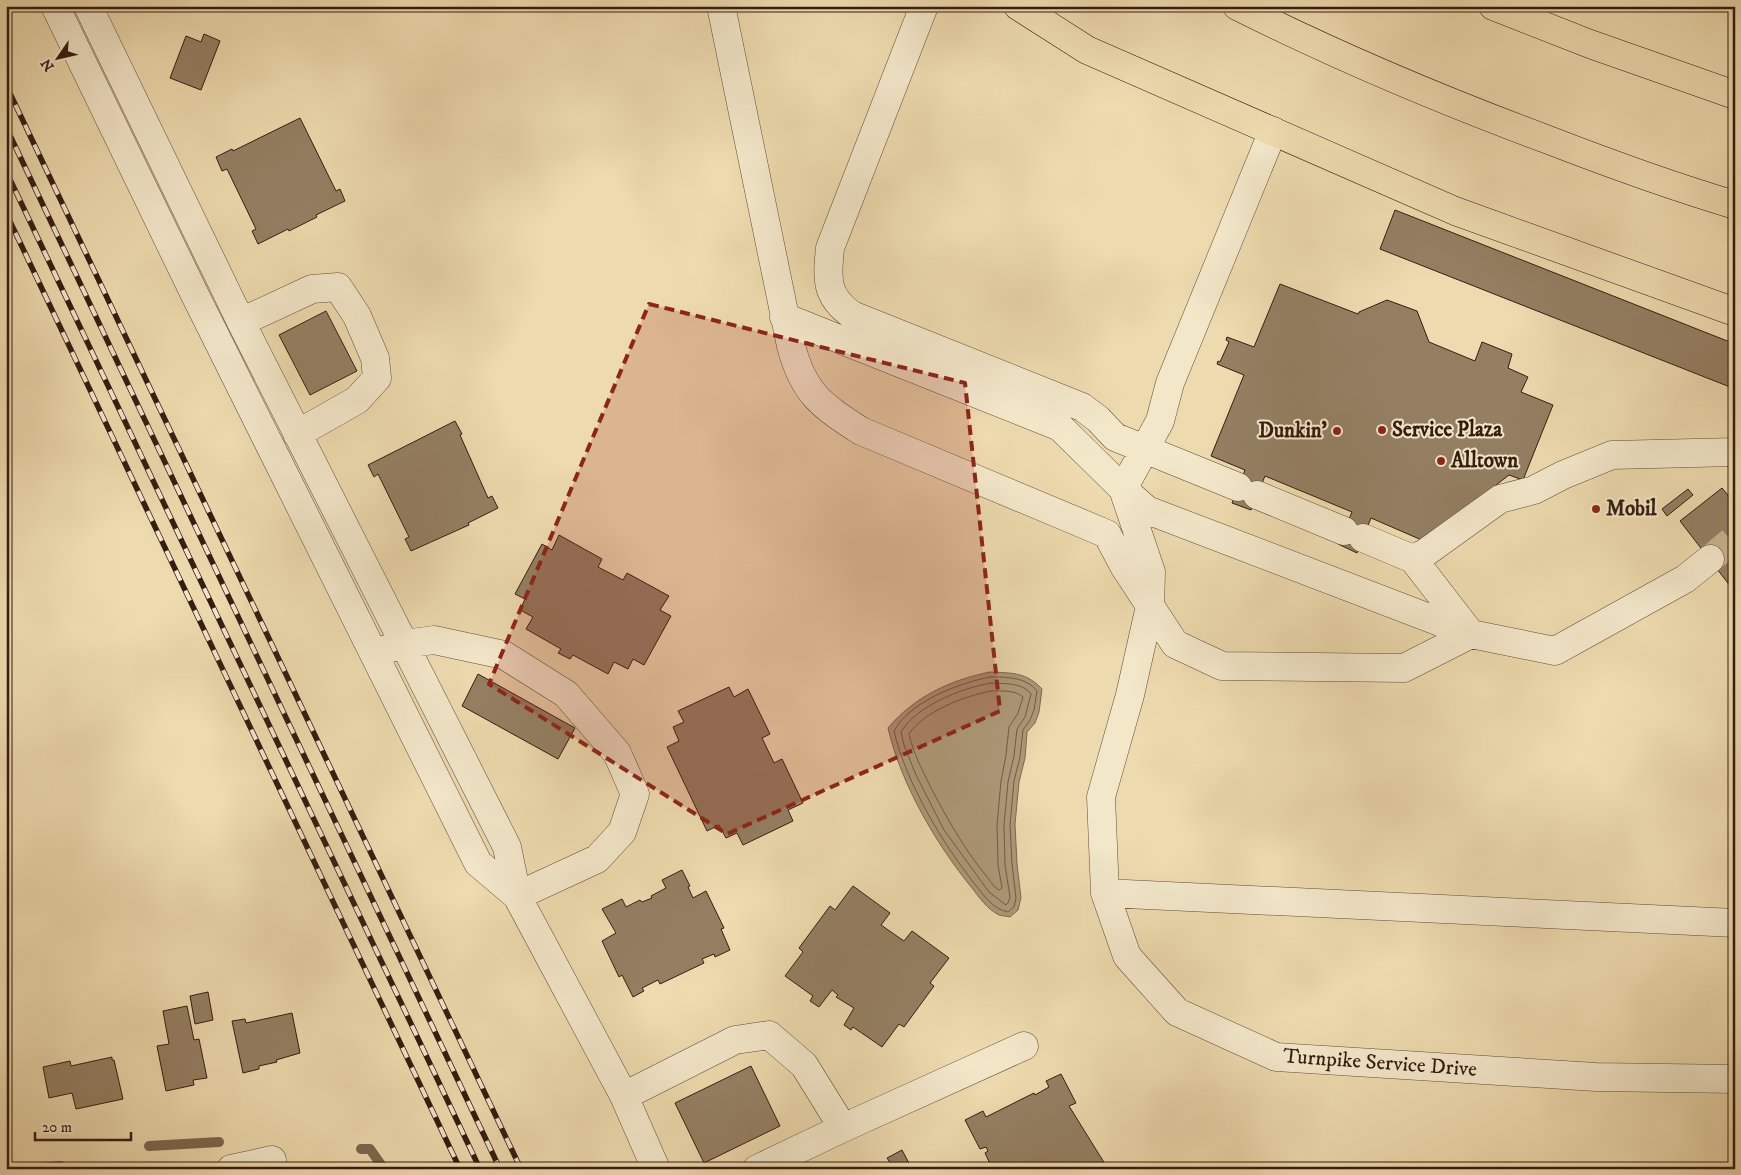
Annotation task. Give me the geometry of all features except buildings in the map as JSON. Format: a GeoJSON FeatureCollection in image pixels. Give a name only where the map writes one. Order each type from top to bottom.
{"type":"FeatureCollection","features":[{"type":"Feature","properties":{"kind":"highway"},"geometry":{"type":"LineString","coordinates":[[1018,6],[1087,50],[1454,211],[1735,312]]}},
{"type":"Feature","properties":{"kind":"highway"},"geometry":{"type":"LineString","coordinates":[[1237,6],[1370,68],[1478,114],[1586,155],[1735,205]]}},
{"type":"Feature","properties":{"kind":"highway"},"geometry":{"type":"LineString","coordinates":[[1493,6],[1590,44],[1735,96]]}},
{"type":"Feature","properties":{"kind":"street"},"geometry":{"type":"LineString","coordinates":[[55,6],[194,293],[478,863],[516,896]]}},
{"type":"Feature","properties":{"kind":"street"},"geometry":{"type":"LineString","coordinates":[[88,6],[241,322],[507,847],[516,896],[624,1096],[656,1169]]}},
{"type":"Feature","properties":{"kind":"street"},"geometry":{"type":"LineString","coordinates":[[721,6],[791,346],[800,374],[815,396],[829,411],[861,431],[1107,534],[1124,566],[1175,644],[1222,666],[1404,668],[1471,634]]}},
{"type":"Feature","properties":{"kind":"street"},"geometry":{"type":"LineString","coordinates":[[924,6],[830,248],[828,284],[834,298],[852,315],[1082,407],[1098,419],[1114,437],[1413,559],[1471,634]]}},
{"type":"Feature","properties":{"kind":"street"},"geometry":{"type":"LineString","coordinates":[[1123,489],[1160,421],[1170,384],[1273,131]]}},
{"type":"Feature","properties":{"kind":"street"},"geometry":{"type":"LineString","coordinates":[[241,322],[312,289],[338,287],[357,316],[376,358],[376,378],[357,400],[297,434]]}},
{"type":"Feature","properties":{"kind":"street"},"geometry":{"type":"LineString","coordinates":[[784,317],[1060,427],[1147,510],[1471,634],[1555,651],[1685,579],[1710,558]]}},
{"type":"Feature","properties":{"kind":"street"},"geometry":{"type":"LineString","coordinates":[[1413,559],[1425,553],[1500,500],[1534,490],[1563,474],[1612,455],[1735,452]]}},
{"type":"Feature","properties":{"kind":"street","name":"Turnpike Service Drive"},"geometry":{"type":"LineString","coordinates":[[1123,489],[1151,572],[1150,606],[1130,695],[1101,797],[1105,893],[1127,956],[1177,1012],[1276,1057],[1596,1077],[1735,1079]]}},
{"type":"Feature","properties":{"kind":"street"},"geometry":{"type":"LineString","coordinates":[[374,654],[404,644],[434,640],[504,655],[566,694],[618,753],[635,794],[622,832],[597,859],[516,896]]}},
{"type":"Feature","properties":{"kind":"street"},"geometry":{"type":"LineString","coordinates":[[1105,893],[1735,923]]}},
{"type":"Feature","properties":{"kind":"street"},"geometry":{"type":"LineString","coordinates":[[624,1096],[735,1040],[769,1034],[804,1065],[843,1128]]}},
{"type":"Feature","properties":{"kind":"street"},"geometry":{"type":"LineString","coordinates":[[757,1169],[1024,1046]]}},
{"type":"Feature","properties":{"kind":"street"},"geometry":{"type":"LineString","coordinates":[[231,1169],[272,1160]]}},
{"type":"Feature","properties":{"kind":"highlighted area"},"geometry":{"type":"Polygon","coordinates":[[[649,304],[965,383],[1000,711],[727,834],[489,684],[649,304]]]}},
{"type":"Feature","properties":{"kind":"water"},"geometry":{"type":"Polygon","coordinates":[[[990,672],[1018,674],[1030,679],[1042,689],[1039,712],[1035,723],[1027,732],[1025,758],[1019,782],[1015,824],[1021,898],[1018,910],[1010,917],[999,915],[980,899],[933,833],[911,792],[888,728],[909,707],[934,691],[975,675],[990,672]]]}},
{"type":"Feature","properties":{"kind":"waterway"},"geometry":{"type":"LineString","coordinates":[[149,1146],[219,1142]]}},
{"type":"Feature","properties":{"kind":"waterway"},"geometry":{"type":"LineString","coordinates":[[361,1149],[370,1149],[384,1169]]}},
{"type":"Feature","properties":{"kind":"waterway"},"geometry":{"type":"LineString","coordinates":[[32,1169],[60,1166]]}},
{"type":"Feature","properties":{"kind":"tunnel"},"geometry":{"type":"LineString","coordinates":[[1710,559],[1735,538]]}},
{"type":"Feature","properties":{"kind":"railway"},"geometry":{"type":"LineString","coordinates":[[6,85],[521,1169]]}},
{"type":"Feature","properties":{"kind":"railway"},"geometry":{"type":"LineString","coordinates":[[6,127],[500,1169]]}},
{"type":"Feature","properties":{"kind":"railway"},"geometry":{"type":"LineString","coordinates":[[6,171],[480,1169]]}},
{"type":"Feature","properties":{"kind":"railway"},"geometry":{"type":"LineString","coordinates":[[6,213],[460,1169]]}},
{"type":"Feature","properties":{"kind":"place","name":"Service Plaza"},"geometry":{"type":"Point","coordinates":[1382,430]}},
{"type":"Feature","properties":{"kind":"place","name":"Dunkin'"},"geometry":{"type":"Point","coordinates":[1337,431]}},
{"type":"Feature","properties":{"kind":"place","name":"Alltown"},"geometry":{"type":"Point","coordinates":[1441,461]}},
{"type":"Feature","properties":{"kind":"place","name":"Mobil"},"geometry":{"type":"Point","coordinates":[1596,509]}}]}
